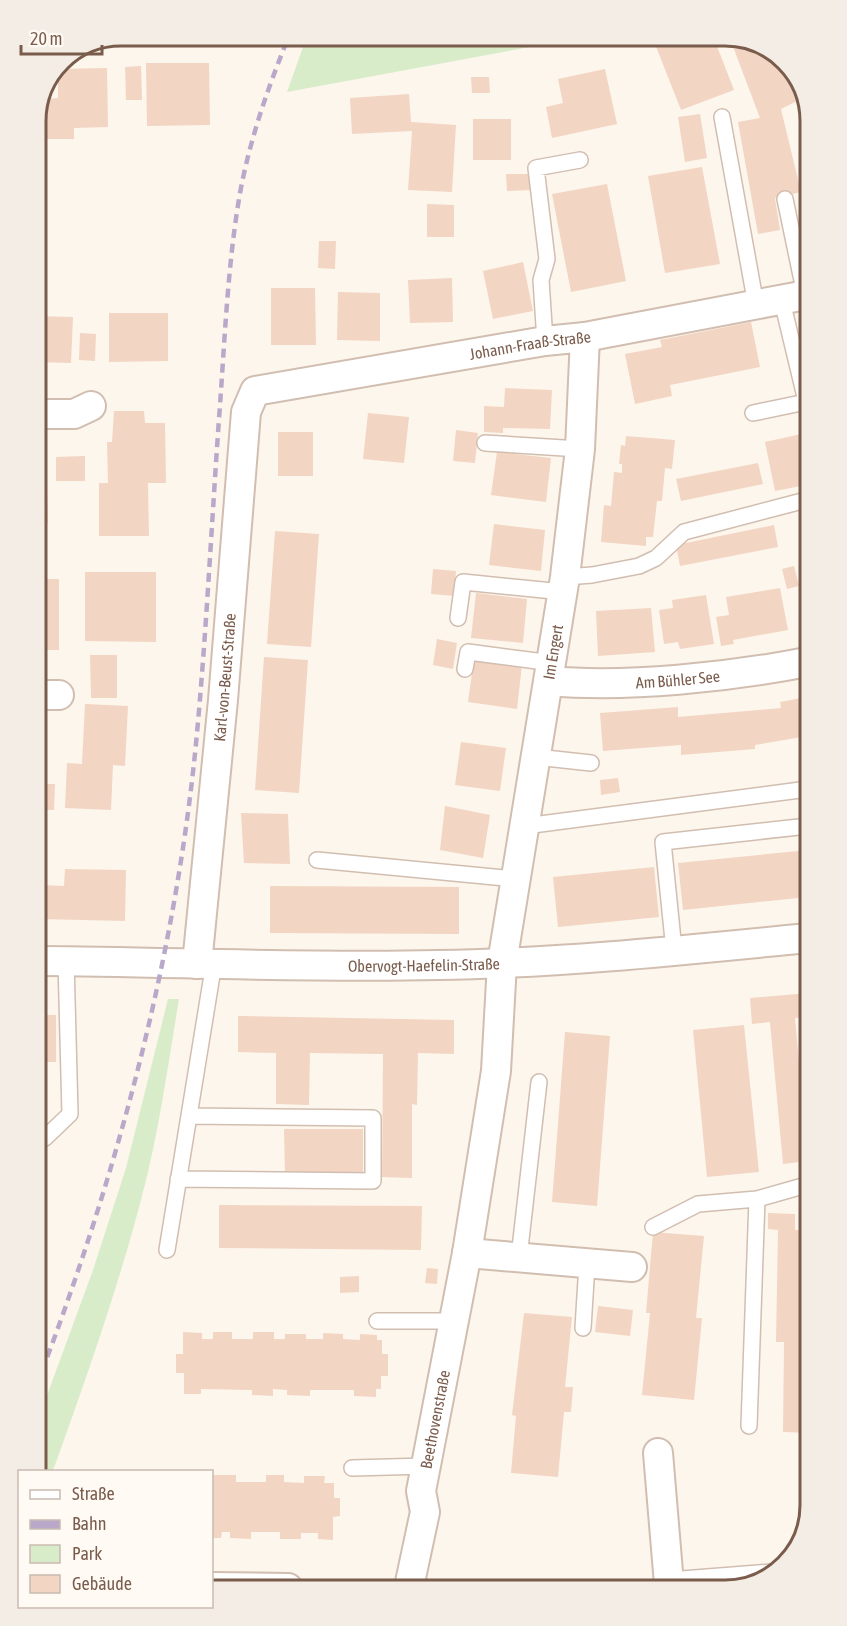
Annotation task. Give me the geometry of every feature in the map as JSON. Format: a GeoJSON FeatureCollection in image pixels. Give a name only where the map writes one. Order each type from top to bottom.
{"type":"FeatureCollection","features":[{"type":"Feature","properties":{"kind":"street","name":"Johann-Fraaß-Straße"},"geometry":{"type":"LineString","coordinates":[[255,391],[545,341],[585,337],[787,299]]}},
{"type":"Feature","properties":{"kind":"street","name":"Im Engert"},"geometry":{"type":"LineString","coordinates":[[502,963],[564,584],[580,449],[585,337]]}},
{"type":"Feature","properties":{"kind":"street","name":"Karl-von-Beust-Straße"},"geometry":{"type":"LineString","coordinates":[[205,964],[246,412],[255,391]]}},
{"type":"Feature","properties":{"kind":"street"},"geometry":{"type":"LineString","coordinates":[[47,414],[74,414],[91,406]]}},
{"type":"Feature","properties":{"kind":"street","name":"Am Bühler See"},"geometry":{"type":"LineString","coordinates":[[550,672],[585,684],[685,677],[800,663]]}},
{"type":"Feature","properties":{"kind":"street","name":"Obervogt-Haefelin-Straße"},"geometry":{"type":"LineString","coordinates":[[53,961],[351,966],[502,963],[800,939]]}},
{"type":"Feature","properties":{"kind":"street","name":"Beethovenstraße"},"geometry":{"type":"LineString","coordinates":[[412,1579],[425,1512],[421,1491],[467,1253],[496,1071],[502,963]]}},
{"type":"Feature","properties":{"kind":"street"},"geometry":{"type":"LineString","coordinates":[[467,1253],[632,1268]]}},
{"type":"Feature","properties":{"kind":"street"},"geometry":{"type":"LineString","coordinates":[[658,1453],[669,1580]]}},
{"type":"Feature","properties":{"kind":"lane"},"geometry":{"type":"LineString","coordinates":[[722,117],[787,299],[800,369]]}},
{"type":"Feature","properties":{"kind":"lane"},"geometry":{"type":"LineString","coordinates":[[545,341],[541,280],[547,259],[536,168],[580,160]]}},
{"type":"Feature","properties":{"kind":"lane"},"geometry":{"type":"LineString","coordinates":[[785,199],[787,299]]}},
{"type":"Feature","properties":{"kind":"lane"},"geometry":{"type":"LineString","coordinates":[[753,413],[800,402]]}},
{"type":"Feature","properties":{"kind":"lane"},"geometry":{"type":"LineString","coordinates":[[485,443],[580,449]]}},
{"type":"Feature","properties":{"kind":"lane"},"geometry":{"type":"LineString","coordinates":[[458,618],[463,582],[564,584],[592,575],[639,566],[656,558],[684,532],[800,502]]}},
{"type":"Feature","properties":{"kind":"lane"},"geometry":{"type":"LineString","coordinates":[[465,669],[468,652],[550,672]]}},
{"type":"Feature","properties":{"kind":"lane"},"geometry":{"type":"LineString","coordinates":[[536,757],[591,763]]}},
{"type":"Feature","properties":{"kind":"lane"},"geometry":{"type":"LineString","coordinates":[[525,826],[800,790]]}},
{"type":"Feature","properties":{"kind":"lane"},"geometry":{"type":"LineString","coordinates":[[674,950],[663,842],[800,827]]}},
{"type":"Feature","properties":{"kind":"lane"},"geometry":{"type":"LineString","coordinates":[[317,860],[516,879]]}},
{"type":"Feature","properties":{"kind":"lane"},"geometry":{"type":"LineString","coordinates":[[46,1137],[70,1114],[53,961]]}},
{"type":"Feature","properties":{"kind":"lane"},"geometry":{"type":"LineString","coordinates":[[166,1250],[189,1116],[205,964]]}},
{"type":"Feature","properties":{"kind":"lane"},"geometry":{"type":"LineString","coordinates":[[519,1257],[539,1082]]}},
{"type":"Feature","properties":{"kind":"lane"},"geometry":{"type":"LineString","coordinates":[[178,1179],[373,1181],[373,1118],[189,1116]]}},
{"type":"Feature","properties":{"kind":"lane"},"geometry":{"type":"LineString","coordinates":[[653,1227],[698,1204],[758,1199],[800,1187]]}},
{"type":"Feature","properties":{"kind":"lane"},"geometry":{"type":"LineString","coordinates":[[749,1426],[758,1199]]}},
{"type":"Feature","properties":{"kind":"lane"},"geometry":{"type":"LineString","coordinates":[[583,1328],[587,1264]]}},
{"type":"Feature","properties":{"kind":"lane"},"geometry":{"type":"LineString","coordinates":[[377,1322],[454,1321]]}},
{"type":"Feature","properties":{"kind":"lane"},"geometry":{"type":"LineString","coordinates":[[352,1468],[426,1466]]}},
{"type":"Feature","properties":{"kind":"lane"},"geometry":{"type":"LineString","coordinates":[[690,1580],[755,1574]]}},
{"type":"Feature","properties":{"kind":"green space"},"geometry":{"type":"Polygon","coordinates":[[[303,46],[531,47],[287,92],[303,46]]]}},
{"type":"Feature","properties":{"kind":"green space"},"geometry":{"type":"Polygon","coordinates":[[[168,999],[179,999],[158,1123],[133,1230],[55,1465],[52,1470],[46,1470],[46,1398],[93,1270],[126,1168],[168,999]]]}},
{"type":"Feature","properties":{"kind":"building"},"geometry":{"type":"Polygon","coordinates":[[[656,47],[717,47],[734,90],[681,110],[656,47]]]}},
{"type":"Feature","properties":{"kind":"building"},"geometry":{"type":"Polygon","coordinates":[[[733,47],[758,54],[775,65],[788,80],[797,101],[781,109],[800,192],[775,198],[780,230],[758,234],[738,122],[760,118],[733,47]]]}},
{"type":"Feature","properties":{"kind":"building"},"geometry":{"type":"Polygon","coordinates":[[[146,63],[209,63],[210,125],[147,126],[146,63]]]}},
{"type":"Feature","properties":{"kind":"building"},"geometry":{"type":"Polygon","coordinates":[[[141,66],[142,100],[126,100],[125,67],[141,66]]]}},
{"type":"Feature","properties":{"kind":"building"},"geometry":{"type":"Polygon","coordinates":[[[107,68],[108,127],[74,128],[74,139],[47,139],[49,102],[50,99],[58,98],[58,82],[69,69],[107,68]]]}},
{"type":"Feature","properties":{"kind":"building"},"geometry":{"type":"Polygon","coordinates":[[[605,69],[617,124],[552,138],[546,107],[563,103],[558,79],[605,69]]]}},
{"type":"Feature","properties":{"kind":"building"},"geometry":{"type":"Polygon","coordinates":[[[471,77],[489,77],[490,93],[472,93],[471,77]]]}},
{"type":"Feature","properties":{"kind":"building"},"geometry":{"type":"Polygon","coordinates":[[[409,94],[411,122],[456,125],[452,192],[408,190],[412,131],[352,134],[350,98],[409,94]]]}},
{"type":"Feature","properties":{"kind":"building"},"geometry":{"type":"Polygon","coordinates":[[[700,114],[707,158],[685,162],[678,117],[700,114]]]}},
{"type":"Feature","properties":{"kind":"building"},"geometry":{"type":"Polygon","coordinates":[[[473,119],[511,119],[511,160],[473,160],[473,119]]]}},
{"type":"Feature","properties":{"kind":"building"},"geometry":{"type":"Polygon","coordinates":[[[702,167],[720,264],[665,273],[648,176],[702,167]]]}},
{"type":"Feature","properties":{"kind":"building"},"geometry":{"type":"Polygon","coordinates":[[[506,174],[532,174],[532,190],[507,191],[506,174]]]}},
{"type":"Feature","properties":{"kind":"building"},"geometry":{"type":"Polygon","coordinates":[[[607,184],[626,281],[571,292],[552,194],[607,184]]]}},
{"type":"Feature","properties":{"kind":"building"},"geometry":{"type":"Polygon","coordinates":[[[427,204],[454,205],[454,237],[427,237],[427,204]]]}},
{"type":"Feature","properties":{"kind":"building"},"geometry":{"type":"Polygon","coordinates":[[[319,241],[336,241],[335,269],[318,268],[319,241]]]}},
{"type":"Feature","properties":{"kind":"building"},"geometry":{"type":"Polygon","coordinates":[[[523,262],[533,311],[493,319],[483,271],[523,262]]]}},
{"type":"Feature","properties":{"kind":"building"},"geometry":{"type":"Polygon","coordinates":[[[452,278],[453,322],[410,323],[408,280],[452,278]]]}},
{"type":"Feature","properties":{"kind":"building"},"geometry":{"type":"Polygon","coordinates":[[[271,288],[315,288],[316,345],[271,345],[271,288]]]}},
{"type":"Feature","properties":{"kind":"building"},"geometry":{"type":"Polygon","coordinates":[[[338,292],[380,293],[380,341],[337,340],[338,292]]]}},
{"type":"Feature","properties":{"kind":"building"},"geometry":{"type":"Polygon","coordinates":[[[109,313],[168,313],[168,361],[109,362],[109,313]]]}},
{"type":"Feature","properties":{"kind":"building"},"geometry":{"type":"Polygon","coordinates":[[[47,316],[73,317],[71,363],[47,362],[47,316]]]}},
{"type":"Feature","properties":{"kind":"building"},"geometry":{"type":"Polygon","coordinates":[[[751,322],[760,367],[670,385],[672,396],[635,404],[625,354],[662,347],[660,340],[751,322]]]}},
{"type":"Feature","properties":{"kind":"building"},"geometry":{"type":"Polygon","coordinates":[[[80,333],[96,334],[95,361],[79,360],[80,333]]]}},
{"type":"Feature","properties":{"kind":"building"},"geometry":{"type":"Polygon","coordinates":[[[505,388],[552,390],[550,429],[503,428],[503,433],[484,432],[484,406],[504,407],[505,388]]]}},
{"type":"Feature","properties":{"kind":"building"},"geometry":{"type":"Polygon","coordinates":[[[114,411],[144,411],[145,423],[165,423],[166,483],[148,483],[149,536],[99,536],[99,483],[108,483],[107,442],[112,442],[114,411]]]}},
{"type":"Feature","properties":{"kind":"building"},"geometry":{"type":"Polygon","coordinates":[[[368,413],[409,417],[404,463],[363,459],[368,413]]]}},
{"type":"Feature","properties":{"kind":"building"},"geometry":{"type":"Polygon","coordinates":[[[456,430],[478,433],[475,463],[453,461],[456,430]]]}},
{"type":"Feature","properties":{"kind":"building"},"geometry":{"type":"Polygon","coordinates":[[[278,432],[313,432],[313,476],[278,476],[278,432]]]}},
{"type":"Feature","properties":{"kind":"building"},"geometry":{"type":"Polygon","coordinates":[[[800,434],[800,486],[775,491],[765,442],[800,434]]]}},
{"type":"Feature","properties":{"kind":"building"},"geometry":{"type":"Polygon","coordinates":[[[626,436],[675,440],[672,469],[665,468],[662,501],[657,501],[653,537],[646,537],[646,546],[601,542],[604,505],[611,506],[614,472],[622,473],[622,464],[619,464],[621,445],[625,446],[626,436]]]}},
{"type":"Feature","properties":{"kind":"building"},"geometry":{"type":"Polygon","coordinates":[[[497,452],[551,458],[546,502],[491,495],[497,452]]]}},
{"type":"Feature","properties":{"kind":"building"},"geometry":{"type":"Polygon","coordinates":[[[85,456],[85,481],[56,481],[56,457],[85,456]]]}},
{"type":"Feature","properties":{"kind":"building"},"geometry":{"type":"Polygon","coordinates":[[[758,463],[763,484],[681,501],[676,479],[758,463]]]}},
{"type":"Feature","properties":{"kind":"building"},"geometry":{"type":"Polygon","coordinates":[[[47,478],[48,523],[47,523],[47,478]]]}},
{"type":"Feature","properties":{"kind":"building"},"geometry":{"type":"Polygon","coordinates":[[[494,524],[545,530],[541,571],[489,565],[494,524]]]}},
{"type":"Feature","properties":{"kind":"building"},"geometry":{"type":"Polygon","coordinates":[[[774,525],[778,547],[680,566],[676,545],[774,525]]]}},
{"type":"Feature","properties":{"kind":"building"},"geometry":{"type":"Polygon","coordinates":[[[275,531],[319,534],[311,647],[267,644],[275,531]]]}},
{"type":"Feature","properties":{"kind":"building"},"geometry":{"type":"Polygon","coordinates":[[[794,566],[799,586],[787,589],[782,569],[794,566]]]}},
{"type":"Feature","properties":{"kind":"building"},"geometry":{"type":"Polygon","coordinates":[[[433,569],[456,571],[454,596],[431,594],[433,569]]]}},
{"type":"Feature","properties":{"kind":"building"},"geometry":{"type":"Polygon","coordinates":[[[85,572],[156,572],[156,642],[85,641],[85,572]]]}},
{"type":"Feature","properties":{"kind":"building"},"geometry":{"type":"Polygon","coordinates":[[[47,579],[59,579],[59,650],[47,650],[47,579]]]}},
{"type":"Feature","properties":{"kind":"building"},"geometry":{"type":"Polygon","coordinates":[[[780,588],[788,630],[733,640],[734,644],[721,646],[716,617],[729,615],[726,597],[780,588]]]}},
{"type":"Feature","properties":{"kind":"building"},"geometry":{"type":"Polygon","coordinates":[[[476,593],[527,599],[523,643],[471,638],[476,593]]]}},
{"type":"Feature","properties":{"kind":"building"},"geometry":{"type":"Polygon","coordinates":[[[706,595],[714,644],[680,649],[678,642],[664,644],[659,610],[673,608],[672,600],[706,595]]]}},
{"type":"Feature","properties":{"kind":"building"},"geometry":{"type":"Polygon","coordinates":[[[651,608],[655,652],[598,656],[596,611],[651,608]]]}},
{"type":"Feature","properties":{"kind":"building"},"geometry":{"type":"Polygon","coordinates":[[[437,639],[457,643],[453,669],[433,665],[437,639]]]}},
{"type":"Feature","properties":{"kind":"building"},"geometry":{"type":"Polygon","coordinates":[[[90,655],[117,655],[117,698],[91,698],[90,655]]]}},
{"type":"Feature","properties":{"kind":"building"},"geometry":{"type":"Polygon","coordinates":[[[264,657],[308,660],[299,793],[255,790],[264,657]]]}},
{"type":"Feature","properties":{"kind":"building"},"geometry":{"type":"Polygon","coordinates":[[[474,659],[522,665],[517,709],[468,702],[474,659]]]}},
{"type":"Feature","properties":{"kind":"building"},"geometry":{"type":"Polygon","coordinates":[[[800,698],[800,737],[755,745],[755,749],[681,755],[681,745],[603,751],[600,713],[678,707],[678,717],[781,708],[780,702],[800,698]]]}},
{"type":"Feature","properties":{"kind":"building"},"geometry":{"type":"Polygon","coordinates":[[[85,704],[128,706],[125,766],[113,765],[111,810],[65,808],[67,763],[82,764],[85,704]]]}},
{"type":"Feature","properties":{"kind":"building"},"geometry":{"type":"Polygon","coordinates":[[[461,742],[506,748],[500,791],[455,785],[461,742]]]}},
{"type":"Feature","properties":{"kind":"building"},"geometry":{"type":"Polygon","coordinates":[[[618,778],[620,792],[601,795],[600,780],[618,778]]]}},
{"type":"Feature","properties":{"kind":"building"},"geometry":{"type":"Polygon","coordinates":[[[47,784],[55,784],[54,810],[47,810],[47,784]]]}},
{"type":"Feature","properties":{"kind":"building"},"geometry":{"type":"Polygon","coordinates":[[[445,806],[490,815],[483,858],[440,850],[445,806]]]}},
{"type":"Feature","properties":{"kind":"building"},"geometry":{"type":"Polygon","coordinates":[[[241,813],[288,814],[290,864],[244,863],[241,813]]]}},
{"type":"Feature","properties":{"kind":"building"},"geometry":{"type":"Polygon","coordinates":[[[800,851],[800,898],[683,910],[678,863],[800,851]]]}},
{"type":"Feature","properties":{"kind":"building"},"geometry":{"type":"Polygon","coordinates":[[[654,867],[659,917],[558,927],[553,877],[654,867]]]}},
{"type":"Feature","properties":{"kind":"building"},"geometry":{"type":"Polygon","coordinates":[[[65,869],[126,870],[125,921],[46,919],[46,885],[64,886],[65,869]]]}},
{"type":"Feature","properties":{"kind":"building"},"geometry":{"type":"Polygon","coordinates":[[[270,886],[459,887],[459,934],[270,933],[270,886]]]}},
{"type":"Feature","properties":{"kind":"building"},"geometry":{"type":"Polygon","coordinates":[[[800,994],[800,1018],[795,1018],[800,1073],[800,1162],[783,1164],[770,1022],[752,1024],[750,998],[800,994]]]}},
{"type":"Feature","properties":{"kind":"building"},"geometry":{"type":"Polygon","coordinates":[[[46,1015],[56,1015],[56,1062],[46,1062],[46,1015]]]}},
{"type":"Feature","properties":{"kind":"building"},"geometry":{"type":"Polygon","coordinates":[[[238,1016],[454,1020],[454,1054],[418,1053],[417,1105],[412,1104],[412,1178],[382,1177],[383,1054],[310,1053],[309,1105],[276,1104],[276,1053],[238,1052],[238,1016]]]}},
{"type":"Feature","properties":{"kind":"building"},"geometry":{"type":"Polygon","coordinates":[[[744,1025],[759,1172],[707,1177],[693,1030],[744,1025]]]}},
{"type":"Feature","properties":{"kind":"building"},"geometry":{"type":"Polygon","coordinates":[[[565,1032],[610,1036],[597,1206],[552,1202],[565,1032]]]}},
{"type":"Feature","properties":{"kind":"building"},"geometry":{"type":"Polygon","coordinates":[[[284,1129],[363,1129],[363,1172],[285,1173],[284,1129]]]}},
{"type":"Feature","properties":{"kind":"building"},"geometry":{"type":"Polygon","coordinates":[[[219,1205],[422,1206],[421,1250],[219,1248],[219,1205]]]}},
{"type":"Feature","properties":{"kind":"building"},"geometry":{"type":"Polygon","coordinates":[[[768,1213],[795,1214],[795,1230],[800,1230],[800,1433],[783,1432],[784,1342],[776,1342],[778,1230],[768,1229],[768,1213]]]}},
{"type":"Feature","properties":{"kind":"building"},"geometry":{"type":"Polygon","coordinates":[[[653,1232],[704,1236],[696,1318],[702,1318],[694,1400],[642,1395],[650,1313],[646,1313],[653,1232]]]}},
{"type":"Feature","properties":{"kind":"building"},"geometry":{"type":"Polygon","coordinates":[[[427,1268],[438,1269],[437,1284],[425,1283],[427,1268]]]}},
{"type":"Feature","properties":{"kind":"building"},"geometry":{"type":"Polygon","coordinates":[[[359,1276],[359,1292],[340,1293],[340,1277],[359,1276]]]}},
{"type":"Feature","properties":{"kind":"building"},"geometry":{"type":"Polygon","coordinates":[[[598,1306],[633,1310],[630,1336],[595,1332],[598,1306]]]}},
{"type":"Feature","properties":{"kind":"building"},"geometry":{"type":"Polygon","coordinates":[[[524,1313],[572,1317],[565,1387],[573,1387],[571,1412],[564,1412],[558,1477],[511,1473],[516,1416],[512,1415],[524,1313]]]}},
{"type":"Feature","properties":{"kind":"building"},"geometry":{"type":"Polygon","coordinates":[[[183,1332],[202,1333],[202,1339],[213,1339],[213,1332],[232,1332],[232,1339],[253,1339],[253,1332],[274,1332],[274,1339],[285,1339],[285,1334],[306,1334],[306,1339],[323,1339],[323,1333],[343,1334],[343,1339],[360,1340],[360,1334],[377,1335],[377,1340],[382,1340],[382,1354],[388,1354],[388,1376],[381,1376],[381,1389],[376,1389],[376,1397],[354,1396],[354,1390],[310,1390],[310,1396],[287,1395],[287,1390],[273,1389],[273,1396],[252,1395],[252,1390],[201,1389],[201,1394],[184,1394],[184,1373],[176,1373],[176,1354],[183,1354],[183,1332]]]}},
{"type":"Feature","properties":{"kind":"building"},"geometry":{"type":"Polygon","coordinates":[[[213,1475],[236,1475],[236,1482],[266,1482],[266,1475],[284,1475],[284,1482],[304,1483],[304,1476],[325,1476],[324,1483],[334,1483],[334,1498],[340,1498],[340,1516],[333,1517],[333,1540],[318,1539],[318,1533],[301,1533],[301,1539],[280,1539],[280,1532],[251,1532],[251,1539],[230,1538],[230,1532],[222,1532],[221,1538],[213,1538],[213,1475]]]}},
{"type":"Feature","properties":{"kind":"railway"},"geometry":{"type":"LineString","coordinates":[[46,1360],[96,1216],[120,1137],[141,1057],[175,896],[188,814],[197,733],[227,299],[236,219],[254,133],[285,46]]}}]}
